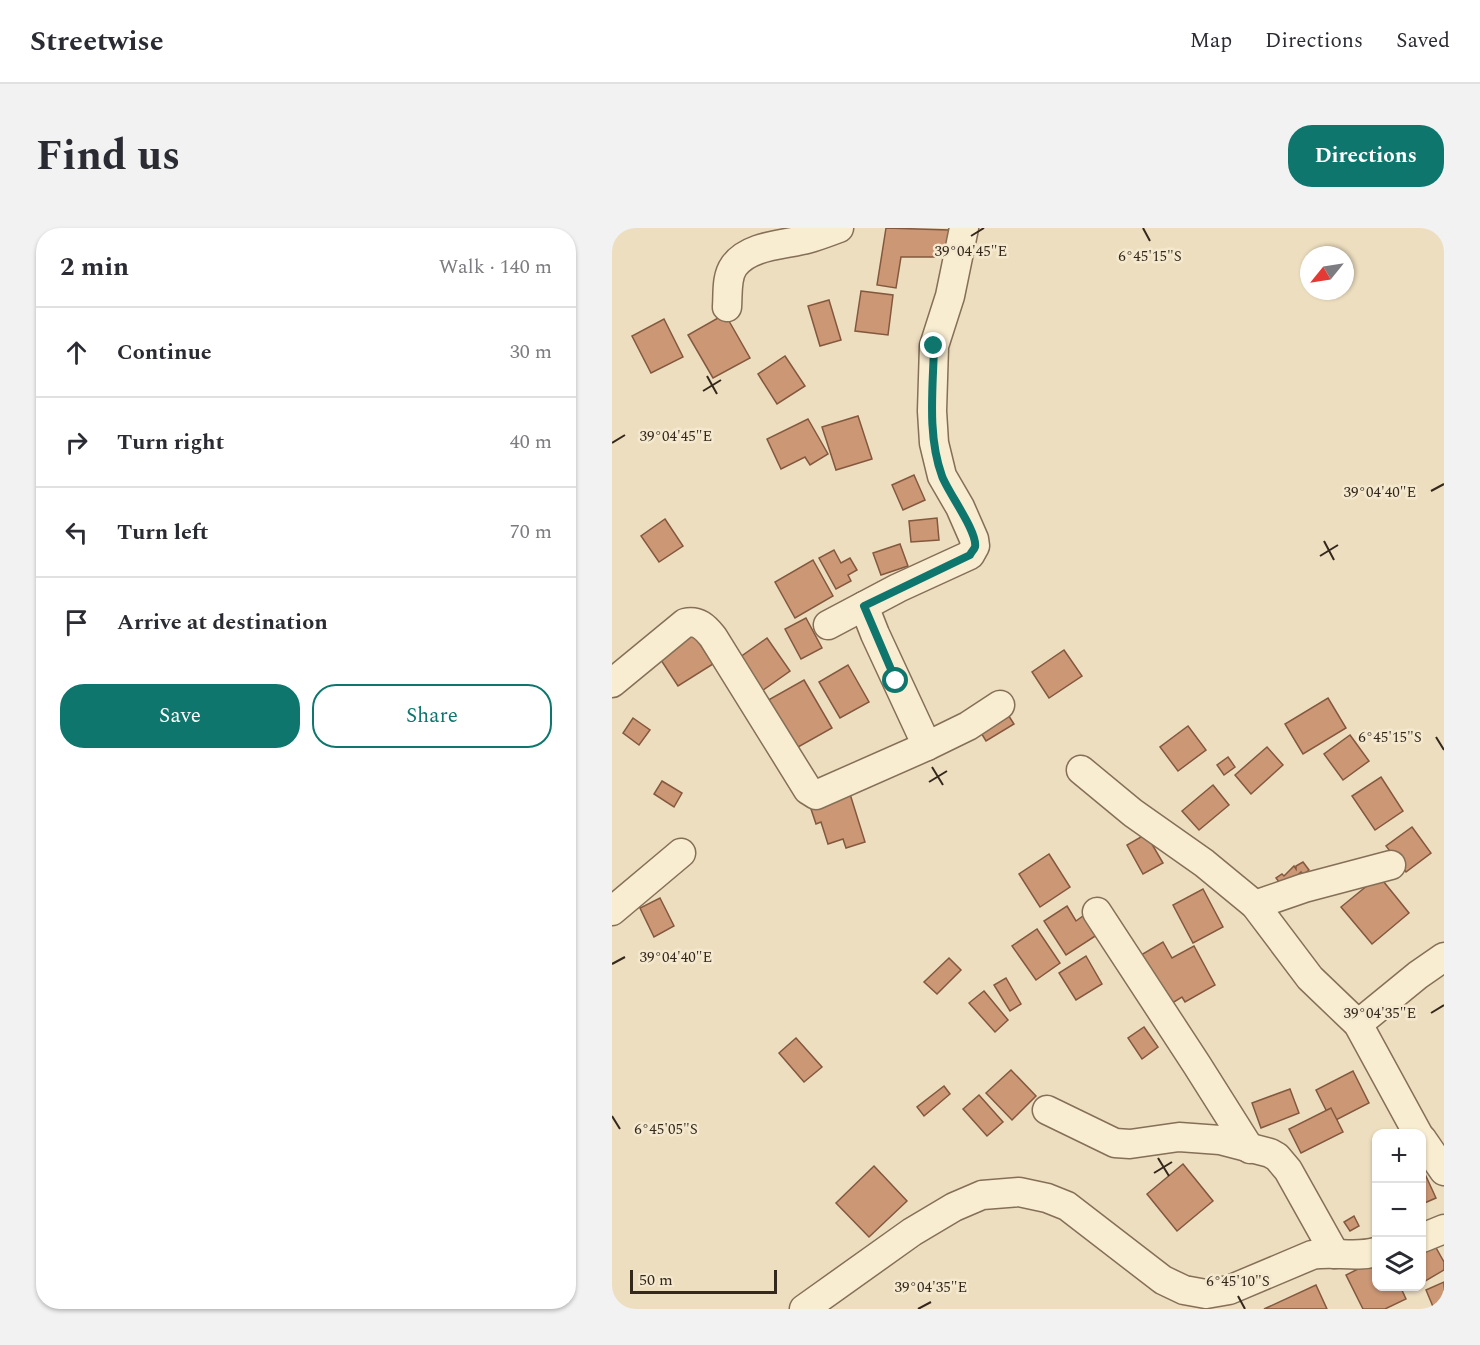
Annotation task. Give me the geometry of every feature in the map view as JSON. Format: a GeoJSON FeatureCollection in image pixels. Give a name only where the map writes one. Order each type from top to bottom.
{"type":"FeatureCollection","features":[{"type":"Feature","properties":{"kind":"street"},"geometry":{"type":"LineString","coordinates":[[727,307],[729,277],[734,266],[745,256],[759,250],[809,239],[838,228]]}},
{"type":"Feature","properties":{"kind":"street"},"geometry":{"type":"LineString","coordinates":[[828,625],[970,555],[975,546],[960,507],[942,476],[934,443],[932,411],[934,346],[950,296],[964,228]]}},
{"type":"Feature","properties":{"kind":"street"},"geometry":{"type":"LineString","coordinates":[[864,606],[927,746]]}},
{"type":"Feature","properties":{"kind":"street"},"geometry":{"type":"LineString","coordinates":[[612,683],[685,623],[698,623],[713,637],[808,790],[816,795],[968,726],[1000,705]]}},
{"type":"Feature","properties":{"kind":"street"},"geometry":{"type":"LineString","coordinates":[[1081,770],[1133,813],[1204,863],[1255,905],[1310,978],[1358,1024],[1415,1129]]}},
{"type":"Feature","properties":{"kind":"street"},"geometry":{"type":"LineString","coordinates":[[612,911],[681,853]]}},
{"type":"Feature","properties":{"kind":"street"},"geometry":{"type":"LineString","coordinates":[[1255,905],[1304,888],[1391,865]]}},
{"type":"Feature","properties":{"kind":"street"},"geometry":{"type":"LineString","coordinates":[[1097,912],[1250,1149]]}},
{"type":"Feature","properties":{"kind":"street"},"geometry":{"type":"LineString","coordinates":[[1358,1024],[1444,957]]}},
{"type":"Feature","properties":{"kind":"street"},"geometry":{"type":"LineString","coordinates":[[1047,1110],[1101,1138],[1122,1144],[1179,1137],[1220,1140],[1269,1153],[1283,1163],[1335,1254]]}},
{"type":"Feature","properties":{"kind":"street"},"geometry":{"type":"LineString","coordinates":[[1426,1145],[1444,1171]]}},
{"type":"Feature","properties":{"kind":"street"},"geometry":{"type":"LineString","coordinates":[[804,1309],[912,1232],[954,1207],[982,1195],[1019,1191],[1067,1206],[1163,1280],[1184,1290],[1206,1294],[1229,1290],[1312,1255],[1365,1256],[1372,1254]]}},
{"type":"Feature","properties":{"kind":"street"},"geometry":{"type":"LineString","coordinates":[[1424,1237],[1444,1229]]}},
{"type":"Feature","properties":{"kind":"building"},"geometry":{"type":"Polygon","coordinates":[[[886,228],[949,230],[949,257],[901,257],[896,288],[877,285],[886,228]]]}},
{"type":"Feature","properties":{"kind":"building"},"geometry":{"type":"Polygon","coordinates":[[[861,291],[893,295],[888,335],[855,331],[861,291]]]}},
{"type":"Feature","properties":{"kind":"building"},"geometry":{"type":"Polygon","coordinates":[[[829,300],[841,340],[820,346],[808,306],[829,300]]]}},
{"type":"Feature","properties":{"kind":"building"},"geometry":{"type":"Polygon","coordinates":[[[725,314],[750,358],[713,378],[688,335],[725,314]]]}},
{"type":"Feature","properties":{"kind":"building"},"geometry":{"type":"Polygon","coordinates":[[[664,319],[683,357],[651,373],[632,336],[664,319]]]}},
{"type":"Feature","properties":{"kind":"building"},"geometry":{"type":"Polygon","coordinates":[[[785,356],[805,386],[777,404],[758,374],[785,356]]]}},
{"type":"Feature","properties":{"kind":"building"},"geometry":{"type":"Polygon","coordinates":[[[858,416],[872,459],[836,470],[822,427],[858,416]]]}},
{"type":"Feature","properties":{"kind":"building"},"geometry":{"type":"Polygon","coordinates":[[[808,419],[828,454],[810,465],[805,457],[781,469],[767,439],[808,419]]]}},
{"type":"Feature","properties":{"kind":"building"},"geometry":{"type":"Polygon","coordinates":[[[914,475],[925,500],[903,510],[892,485],[914,475]]]}},
{"type":"Feature","properties":{"kind":"building"},"geometry":{"type":"Polygon","coordinates":[[[937,518],[939,540],[911,542],[909,521],[937,518]]]}},
{"type":"Feature","properties":{"kind":"building"},"geometry":{"type":"Polygon","coordinates":[[[665,519],[683,546],[659,562],[641,536],[665,519]]]}},
{"type":"Feature","properties":{"kind":"building"},"geometry":{"type":"Polygon","coordinates":[[[900,544],[908,566],[881,575],[873,553],[900,544]]]}},
{"type":"Feature","properties":{"kind":"building"},"geometry":{"type":"Polygon","coordinates":[[[834,550],[841,563],[850,558],[857,570],[848,575],[851,581],[836,589],[819,558],[834,550]]]}},
{"type":"Feature","properties":{"kind":"building"},"geometry":{"type":"Polygon","coordinates":[[[813,560],[833,596],[795,618],[775,582],[813,560]]]}},
{"type":"Feature","properties":{"kind":"building"},"geometry":{"type":"Polygon","coordinates":[[[806,618],[822,648],[801,659],[785,629],[806,618]]]}},
{"type":"Feature","properties":{"kind":"building"},"geometry":{"type":"Polygon","coordinates":[[[692,632],[713,664],[678,686],[657,654],[692,632]]]}},
{"type":"Feature","properties":{"kind":"building"},"geometry":{"type":"Polygon","coordinates":[[[767,638],[790,671],[759,693],[736,660],[767,638]]]}},
{"type":"Feature","properties":{"kind":"building"},"geometry":{"type":"Polygon","coordinates":[[[1064,650],[1082,676],[1049,698],[1032,672],[1064,650]]]}},
{"type":"Feature","properties":{"kind":"building"},"geometry":{"type":"Polygon","coordinates":[[[848,665],[869,702],[840,718],[819,682],[848,665]]]}},
{"type":"Feature","properties":{"kind":"building"},"geometry":{"type":"Polygon","coordinates":[[[804,680],[832,728],[791,751],[763,703],[804,680]]]}},
{"type":"Feature","properties":{"kind":"building"},"geometry":{"type":"Polygon","coordinates":[[[1328,698],[1346,728],[1303,754],[1285,724],[1328,698]]]}},
{"type":"Feature","properties":{"kind":"building"},"geometry":{"type":"Polygon","coordinates":[[[1005,710],[1014,724],[986,741],[978,728],[1005,710]]]}},
{"type":"Feature","properties":{"kind":"building"},"geometry":{"type":"Polygon","coordinates":[[[633,718],[650,730],[639,745],[623,733],[633,718]]]}},
{"type":"Feature","properties":{"kind":"building"},"geometry":{"type":"Polygon","coordinates":[[[1188,726],[1206,750],[1178,771],[1160,747],[1188,726]]]}},
{"type":"Feature","properties":{"kind":"building"},"geometry":{"type":"Polygon","coordinates":[[[1350,735],[1369,761],[1343,780],[1324,754],[1350,735]]]}},
{"type":"Feature","properties":{"kind":"building"},"geometry":{"type":"Polygon","coordinates":[[[1267,747],[1283,765],[1251,794],[1235,775],[1267,747]]]}},
{"type":"Feature","properties":{"kind":"building"},"geometry":{"type":"Polygon","coordinates":[[[1228,757],[1235,767],[1224,775],[1217,765],[1228,757]]]}},
{"type":"Feature","properties":{"kind":"building"},"geometry":{"type":"Polygon","coordinates":[[[1381,777],[1403,811],[1375,830],[1352,796],[1381,777]]]}},
{"type":"Feature","properties":{"kind":"building"},"geometry":{"type":"Polygon","coordinates":[[[662,781],[682,793],[674,807],[654,794],[662,781]]]}},
{"type":"Feature","properties":{"kind":"building"},"geometry":{"type":"Polygon","coordinates":[[[1213,785],[1229,805],[1199,830],[1182,811],[1213,785]]]}},
{"type":"Feature","properties":{"kind":"building"},"geometry":{"type":"Polygon","coordinates":[[[850,794],[865,842],[846,848],[843,839],[828,844],[821,822],[816,824],[809,803],[850,794]]]}},
{"type":"Feature","properties":{"kind":"building"},"geometry":{"type":"Polygon","coordinates":[[[1412,827],[1431,853],[1406,872],[1386,846],[1412,827]]]}},
{"type":"Feature","properties":{"kind":"building"},"geometry":{"type":"Polygon","coordinates":[[[1146,834],[1163,863],[1143,874],[1127,845],[1146,834]]]}},
{"type":"Feature","properties":{"kind":"building"},"geometry":{"type":"Polygon","coordinates":[[[1049,854],[1070,887],[1040,907],[1019,874],[1049,854]]]}},
{"type":"Feature","properties":{"kind":"building"},"geometry":{"type":"Polygon","coordinates":[[[1303,862],[1309,870],[1303,875],[1301,872],[1299,874],[1301,876],[1283,887],[1276,878],[1282,874],[1284,876],[1294,866],[1296,869],[1296,866],[1303,862]]]}},
{"type":"Feature","properties":{"kind":"building"},"geometry":{"type":"Polygon","coordinates":[[[1379,876],[1409,913],[1372,944],[1341,907],[1379,876]]]}},
{"type":"Feature","properties":{"kind":"building"},"geometry":{"type":"Polygon","coordinates":[[[1203,889],[1223,927],[1193,943],[1173,905],[1203,889]]]}},
{"type":"Feature","properties":{"kind":"building"},"geometry":{"type":"Polygon","coordinates":[[[660,898],[674,926],[654,937],[640,908],[660,898]]]}},
{"type":"Feature","properties":{"kind":"building"},"geometry":{"type":"Polygon","coordinates":[[[1067,906],[1076,921],[1087,913],[1100,933],[1066,955],[1044,921],[1067,906]]]}},
{"type":"Feature","properties":{"kind":"building"},"geometry":{"type":"Polygon","coordinates":[[[1037,929],[1060,963],[1036,980],[1012,946],[1037,929]]]}},
{"type":"Feature","properties":{"kind":"building"},"geometry":{"type":"Polygon","coordinates":[[[1163,942],[1172,958],[1194,946],[1215,985],[1185,1002],[1182,997],[1169,1005],[1141,955],[1163,942]]]}},
{"type":"Feature","properties":{"kind":"building"},"geometry":{"type":"Polygon","coordinates":[[[1086,956],[1102,984],[1076,1000],[1059,973],[1086,956]]]}},
{"type":"Feature","properties":{"kind":"building"},"geometry":{"type":"Polygon","coordinates":[[[949,958],[961,970],[937,994],[924,982],[949,958]]]}},
{"type":"Feature","properties":{"kind":"building"},"geometry":{"type":"Polygon","coordinates":[[[1006,978],[1021,1004],[1010,1011],[994,985],[1006,978]]]}},
{"type":"Feature","properties":{"kind":"building"},"geometry":{"type":"Polygon","coordinates":[[[984,991],[1008,1020],[995,1032],[969,1003],[984,991]]]}},
{"type":"Feature","properties":{"kind":"building"},"geometry":{"type":"Polygon","coordinates":[[[1144,1027],[1158,1047],[1142,1059],[1128,1038],[1144,1027]]]}},
{"type":"Feature","properties":{"kind":"building"},"geometry":{"type":"Polygon","coordinates":[[[796,1038],[822,1067],[804,1082],[779,1053],[796,1038]]]}},
{"type":"Feature","properties":{"kind":"building"},"geometry":{"type":"Polygon","coordinates":[[[1011,1070],[1036,1096],[1012,1120],[986,1093],[1011,1070]]]}},
{"type":"Feature","properties":{"kind":"building"},"geometry":{"type":"Polygon","coordinates":[[[1353,1071],[1369,1103],[1332,1122],[1316,1090],[1353,1071]]]}},
{"type":"Feature","properties":{"kind":"building"},"geometry":{"type":"Polygon","coordinates":[[[944,1086],[950,1094],[924,1116],[917,1107],[944,1086]]]}},
{"type":"Feature","properties":{"kind":"building"},"geometry":{"type":"Polygon","coordinates":[[[1290,1089],[1299,1113],[1261,1128],[1252,1103],[1290,1089]]]}},
{"type":"Feature","properties":{"kind":"building"},"geometry":{"type":"Polygon","coordinates":[[[979,1095],[1003,1122],[987,1136],[963,1109],[979,1095]]]}},
{"type":"Feature","properties":{"kind":"building"},"geometry":{"type":"Polygon","coordinates":[[[1331,1108],[1343,1132],[1301,1153],[1289,1129],[1331,1108]]]}},
{"type":"Feature","properties":{"kind":"building"},"geometry":{"type":"Polygon","coordinates":[[[1183,1164],[1213,1201],[1177,1231],[1147,1194],[1183,1164]]]}},
{"type":"Feature","properties":{"kind":"building"},"geometry":{"type":"Polygon","coordinates":[[[874,1166],[907,1201],[869,1237],[836,1203],[874,1166]]]}},
{"type":"Feature","properties":{"kind":"building"},"geometry":{"type":"Polygon","coordinates":[[[1426,1176],[1436,1198],[1426,1202],[1426,1176]]]}},
{"type":"Feature","properties":{"kind":"building"},"geometry":{"type":"Polygon","coordinates":[[[1354,1216],[1359,1226],[1350,1231],[1344,1222],[1354,1216]]]}},
{"type":"Feature","properties":{"kind":"building"},"geometry":{"type":"Polygon","coordinates":[[[1430,1237],[1444,1262],[1444,1270],[1426,1281],[1426,1240],[1430,1237]]]}},
{"type":"Feature","properties":{"kind":"building"},"geometry":{"type":"Polygon","coordinates":[[[1372,1262],[1372,1291],[1402,1291],[1406,1299],[1385,1309],[1363,1309],[1346,1275],[1372,1262]]]}},
{"type":"Feature","properties":{"kind":"building"},"geometry":{"type":"Polygon","coordinates":[[[1444,1282],[1444,1309],[1434,1309],[1426,1290],[1444,1282]]]}},
{"type":"Feature","properties":{"kind":"building"},"geometry":{"type":"Polygon","coordinates":[[[1316,1285],[1327,1309],[1264,1309],[1316,1285]]]}},
{"type":"Feature","properties":{"kind":"route"},"geometry":{"type":"LineString","coordinates":[[896,681],[864,606],[970,555],[975,546],[960,507],[942,476],[934,443],[932,411],[934,346]]}}]}
